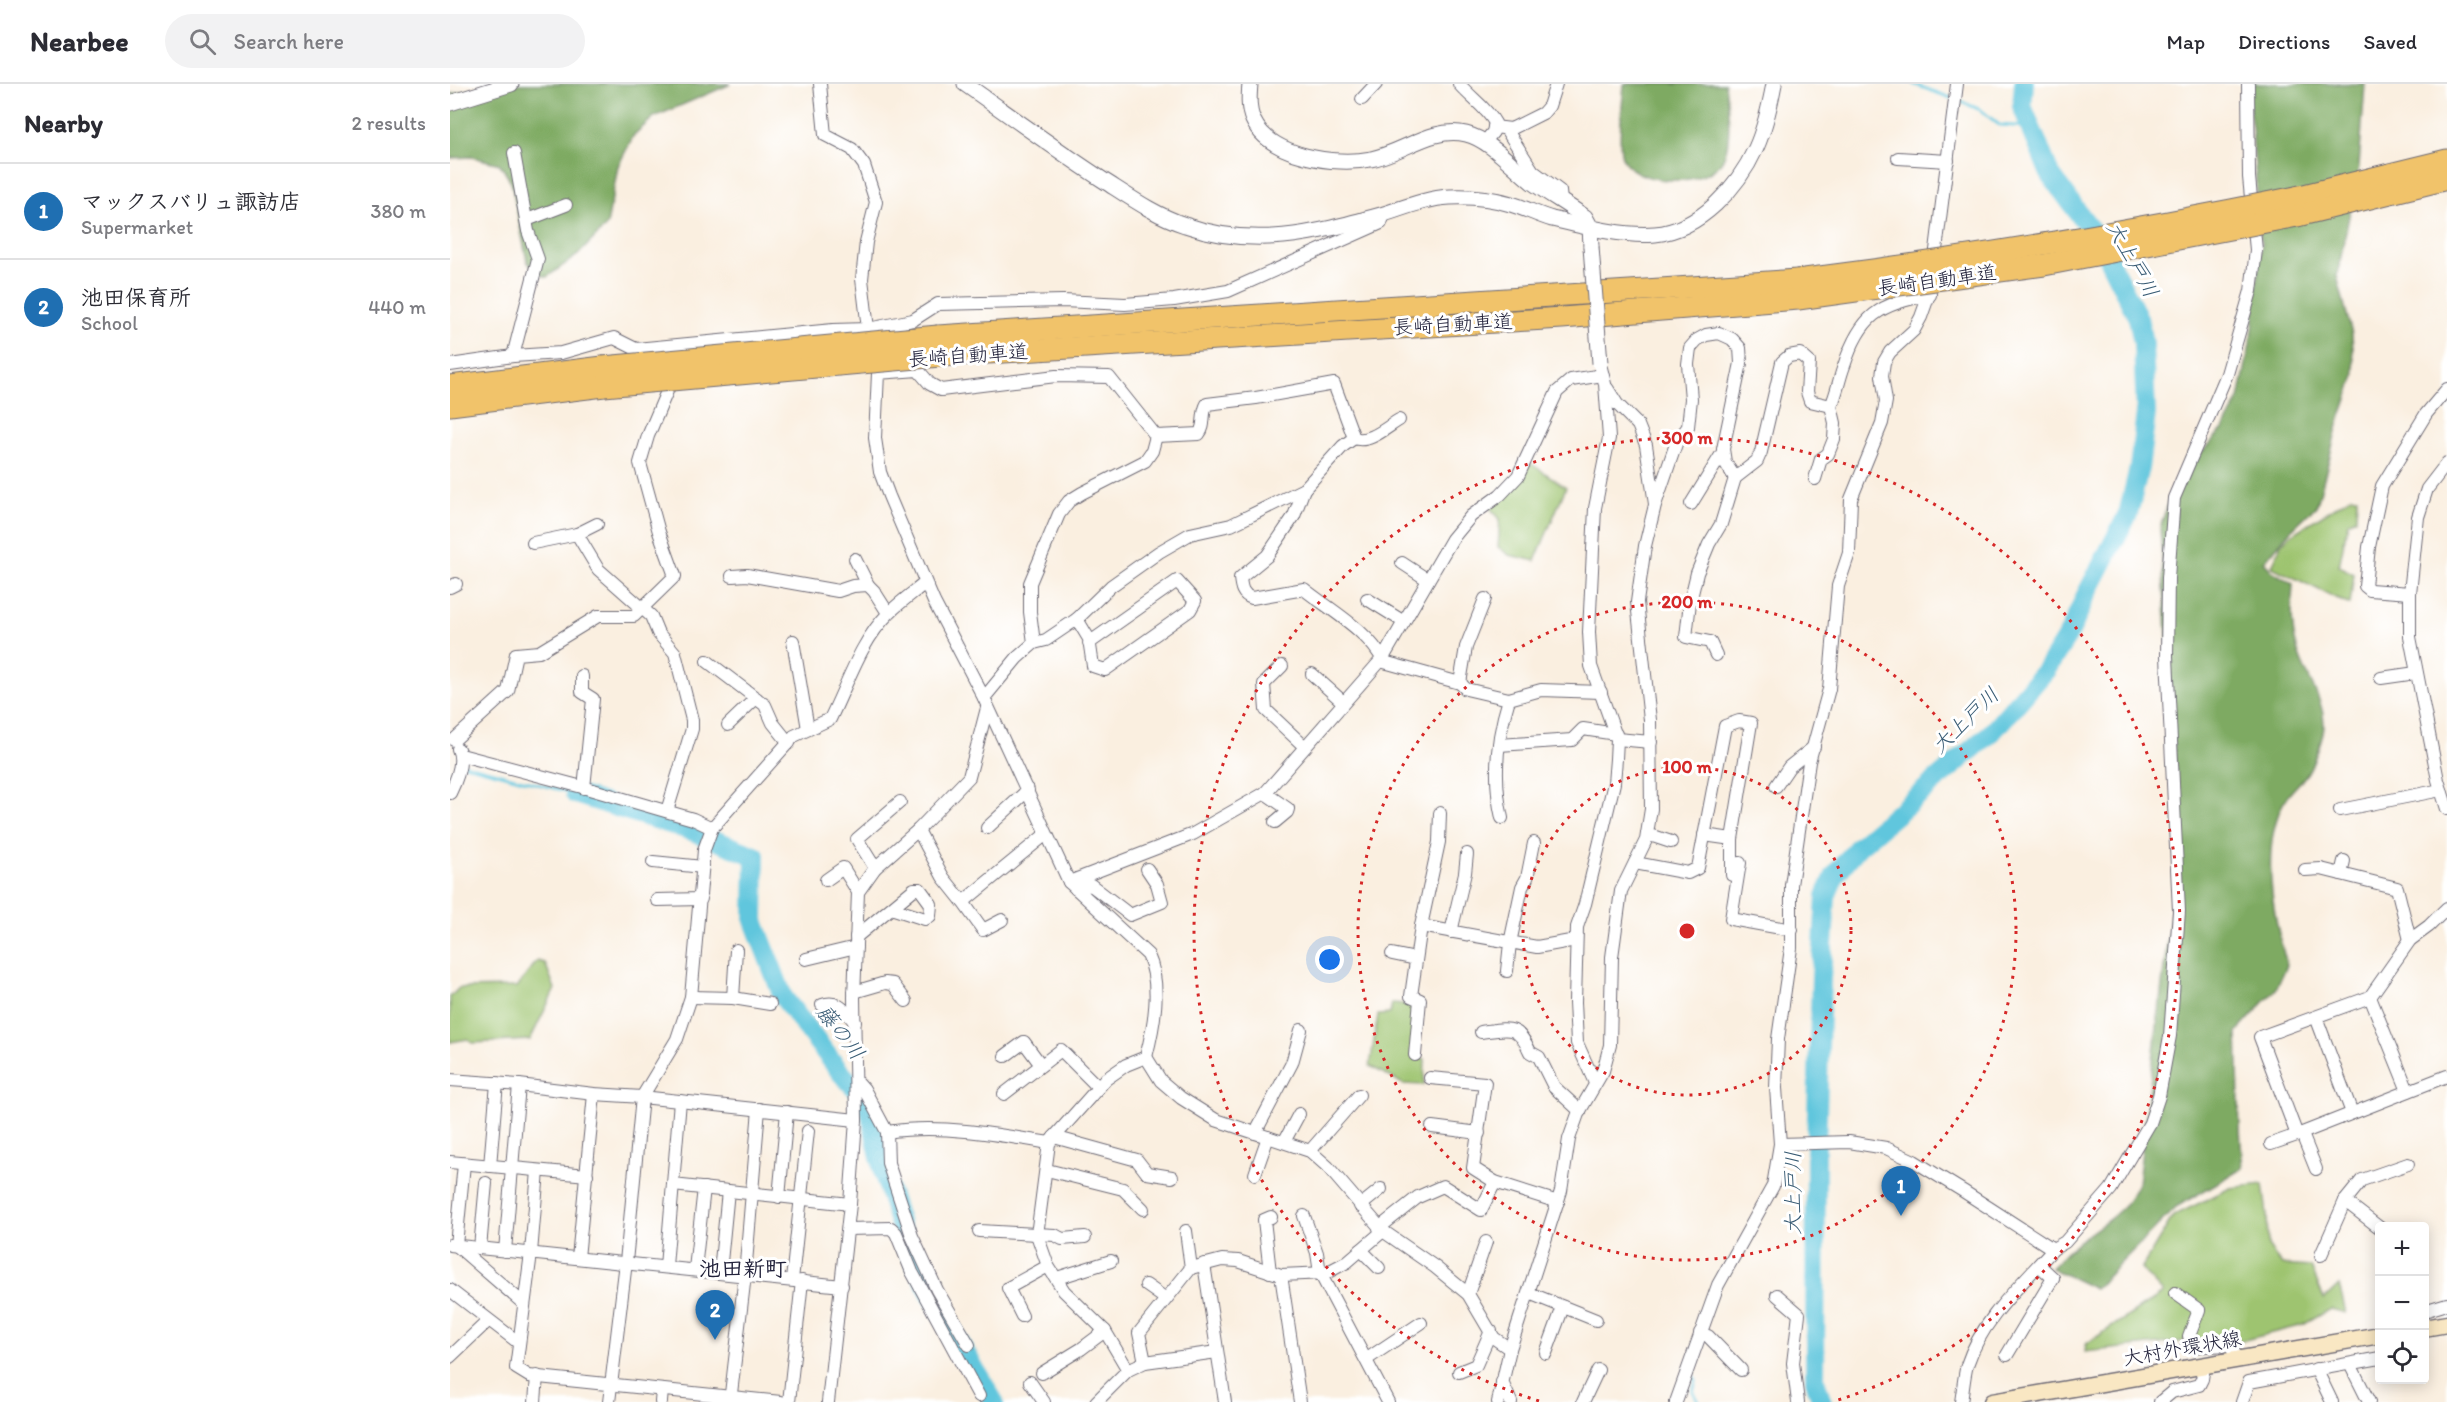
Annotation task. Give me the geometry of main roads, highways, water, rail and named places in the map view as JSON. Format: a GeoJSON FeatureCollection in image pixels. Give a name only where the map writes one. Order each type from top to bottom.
{"type":"FeatureCollection","features":[{"type":"Feature","properties":{"kind":"highway","name":"長崎自動車道"},"geometry":{"type":"LineString","coordinates":[[2296,206],[2447,160]]}},
{"type":"Feature","properties":{"kind":"highway","name":"長崎自動車道"},"geometry":{"type":"LineString","coordinates":[[450,386],[604,376],[939,346],[1797,289],[2162,225],[2296,206],[2447,179]]}},
{"type":"Feature","properties":{"kind":"highway","name":"長崎自動車道"},"geometry":{"type":"LineString","coordinates":[[450,405],[525,395],[604,376]]}},
{"type":"Feature","properties":{"kind":"highway"},"geometry":{"type":"LineString","coordinates":[[450,410],[525,395]]}},
{"type":"Feature","properties":{"kind":"main road"},"geometry":{"type":"LineString","coordinates":[[2429,1327],[2447,1324]]}},
{"type":"Feature","properties":{"kind":"main road","name":"大村外環状線"},"geometry":{"type":"LineString","coordinates":[[1992,1402],[2375,1336]]}},
{"type":"Feature","properties":{"kind":"waterway"},"geometry":{"type":"LineString","coordinates":[[1913,84],[1951,98]]}},
{"type":"Feature","properties":{"kind":"waterway","name":"大上戸川"},"geometry":{"type":"LineString","coordinates":[[1822,1402],[1815,1380],[1816,1150],[1826,896],[1835,875],[1858,847],[1992,732],[2046,670],[2071,630],[2086,595],[2128,514],[2139,468],[2146,413],[2143,343],[2138,318],[2101,244],[2050,174],[2022,106],[2024,84]]}},
{"type":"Feature","properties":{"kind":"waterway"},"geometry":{"type":"LineString","coordinates":[[1957,100],[1981,110],[1999,125],[2030,127]]}},
{"type":"Feature","properties":{"kind":"waterway"},"geometry":{"type":"LineString","coordinates":[[463,764],[575,794]]}},
{"type":"Feature","properties":{"kind":"waterway","name":"藤の川"},"geometry":{"type":"LineString","coordinates":[[575,794],[692,831],[755,856],[754,921],[783,997],[869,1106],[883,1171],[907,1247],[930,1292],[994,1402]]}},
{"type":"Feature","properties":{"kind":"waterway"},"geometry":{"type":"LineString","coordinates":[[1694,1377],[1696,1381],[1693,1391],[1699,1402]]}},
{"type":"Feature","properties":{"kind":"place","name":"マックスバリュ諏訪店"},"geometry":{"type":"Point","coordinates":[1901,1216]}},
{"type":"Feature","properties":{"kind":"place","name":"池田保育所"},"geometry":{"type":"Point","coordinates":[715,1340]}},
{"type":"Feature","properties":{"kind":"district","name":"池田新町"},"geometry":{"type":"Point","coordinates":[743,1268]}}]}
